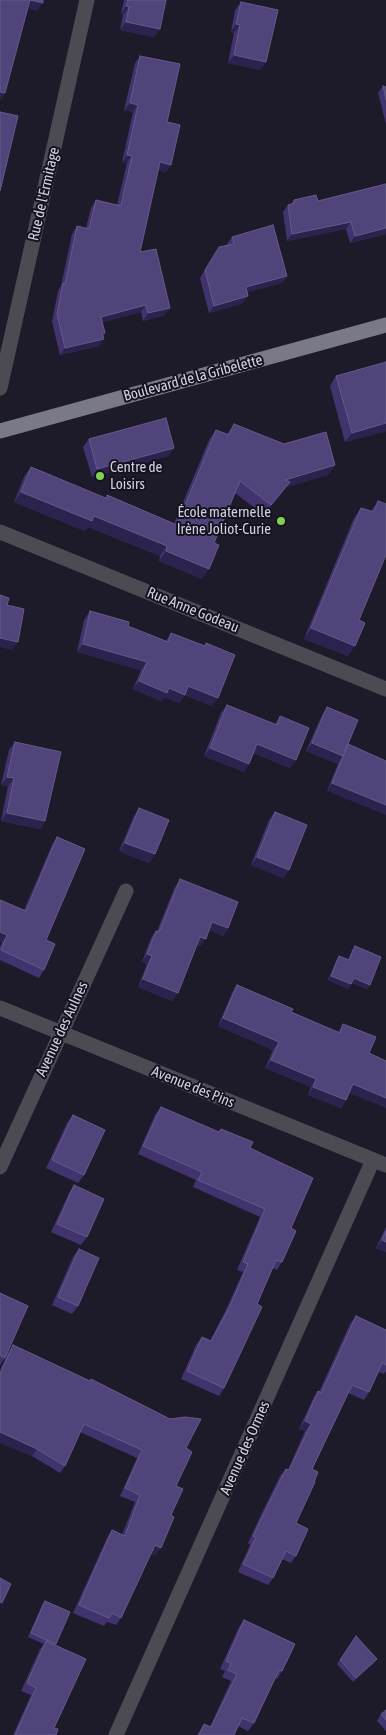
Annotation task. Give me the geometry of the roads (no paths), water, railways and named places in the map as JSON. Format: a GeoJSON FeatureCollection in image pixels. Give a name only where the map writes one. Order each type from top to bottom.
{"type":"FeatureCollection","features":[{"type":"Feature","properties":{"kind":"main road","name":"Boulevard de la Gribelette"},"geometry":{"type":"LineString","coordinates":[[0,431],[386,325]]}},
{"type":"Feature","properties":{"kind":"street","name":"Rue de l'Ermitage"},"geometry":{"type":"LineString","coordinates":[[0,388],[87,0]]}},
{"type":"Feature","properties":{"kind":"street","name":"Rue Anne Godeau"},"geometry":{"type":"LineString","coordinates":[[0,532],[386,689]]}},
{"type":"Feature","properties":{"kind":"street","name":"Avenue des Aulnes"},"geometry":{"type":"LineString","coordinates":[[0,1167],[126,891]]}},
{"type":"Feature","properties":{"kind":"street","name":"Avenue des Pins"},"geometry":{"type":"LineString","coordinates":[[0,1008],[380,1163]]}},
{"type":"Feature","properties":{"kind":"street","name":"Avenue des Ormes"},"geometry":{"type":"LineString","coordinates":[[116,1735],[380,1163]]}},
{"type":"Feature","properties":{"kind":"place","name":"Centre de Loisirs"},"geometry":{"type":"Point","coordinates":[100,476]}},
{"type":"Feature","properties":{"kind":"place","name":"École maternelle Irène Joliot-Curie"},"geometry":{"type":"Point","coordinates":[281,521]}}]}
